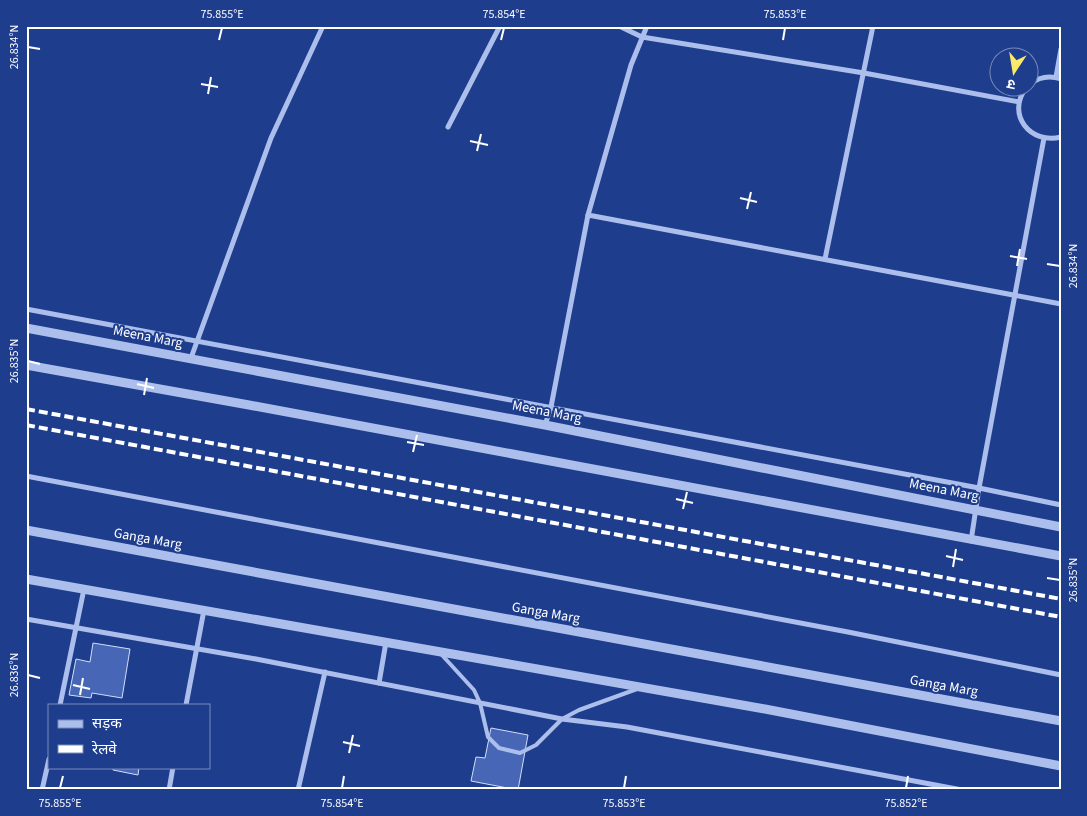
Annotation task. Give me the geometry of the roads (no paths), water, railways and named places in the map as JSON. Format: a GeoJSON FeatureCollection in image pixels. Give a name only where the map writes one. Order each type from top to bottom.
{"type":"FeatureCollection","features":[{"type":"Feature","properties":{"kind":"street"},"geometry":{"type":"LineString","coordinates":[[191,358],[271,138],[324,26]]}},
{"type":"Feature","properties":{"kind":"street"},"geometry":{"type":"LineString","coordinates":[[448,127],[500,26]]}},
{"type":"Feature","properties":{"kind":"street"},"geometry":{"type":"LineString","coordinates":[[619,26],[642,37],[864,73],[1019,102]]}},
{"type":"Feature","properties":{"kind":"street"},"geometry":{"type":"LineString","coordinates":[[545,425],[551,407],[588,215],[630,65],[648,26]]}},
{"type":"Feature","properties":{"kind":"street"},"geometry":{"type":"LineString","coordinates":[[826,259],[873,26]]}},
{"type":"Feature","properties":{"kind":"street"},"geometry":{"type":"LineString","coordinates":[[1040,78],[1058,78],[1061,49]]}},
{"type":"Feature","properties":{"kind":"street"},"geometry":{"type":"LineString","coordinates":[[1021,98],[1018,111],[1021,121],[1027,129],[1034,135],[1044,138],[1061,137]]}},
{"type":"Feature","properties":{"kind":"street"},"geometry":{"type":"LineString","coordinates":[[971,540],[1044,138]]}},
{"type":"Feature","properties":{"kind":"street"},"geometry":{"type":"LineString","coordinates":[[588,215],[1061,304]]}},
{"type":"Feature","properties":{"kind":"street"},"geometry":{"type":"LineString","coordinates":[[26,309],[1061,505]]}},
{"type":"Feature","properties":{"kind":"street","name":"Meena Marg"},"geometry":{"type":"LineString","coordinates":[[26,328],[545,425],[1061,526]]}},
{"type":"Feature","properties":{"kind":"street"},"geometry":{"type":"LineString","coordinates":[[26,365],[1061,556]]}},
{"type":"Feature","properties":{"kind":"street"},"geometry":{"type":"LineString","coordinates":[[26,476],[829,628],[1061,675]]}},
{"type":"Feature","properties":{"kind":"street","name":"Ganga Marg"},"geometry":{"type":"LineString","coordinates":[[26,530],[1061,721]]}},
{"type":"Feature","properties":{"kind":"street"},"geometry":{"type":"LineString","coordinates":[[26,579],[641,688],[1061,766]]}},
{"type":"Feature","properties":{"kind":"street"},"geometry":{"type":"LineString","coordinates":[[60,704],[84,589]]}},
{"type":"Feature","properties":{"kind":"street"},"geometry":{"type":"LineString","coordinates":[[186,704],[204,610]]}},
{"type":"Feature","properties":{"kind":"street"},"geometry":{"type":"LineString","coordinates":[[26,619],[325,672],[562,719],[627,728],[962,790]]}},
{"type":"Feature","properties":{"kind":"street"},"geometry":{"type":"LineString","coordinates":[[379,683],[386,642]]}},
{"type":"Feature","properties":{"kind":"street"},"geometry":{"type":"LineString","coordinates":[[298,790],[325,672]]}},
{"type":"Feature","properties":{"kind":"street"},"geometry":{"type":"LineString","coordinates":[[42,790],[48,763]]}},
{"type":"Feature","properties":{"kind":"street"},"geometry":{"type":"LineString","coordinates":[[169,790],[174,768]]}},
{"type":"Feature","properties":{"kind":"lane"},"geometry":{"type":"LineString","coordinates":[[439,652],[474,690],[480,703],[488,737],[499,748],[520,753],[536,745],[562,719],[579,710],[641,688]]}},
{"type":"Feature","properties":{"kind":"railway"},"geometry":{"type":"LineString","coordinates":[[26,409],[1061,599]]}},
{"type":"Feature","properties":{"kind":"railway"},"geometry":{"type":"LineString","coordinates":[[26,425],[1061,617]]}}]}
